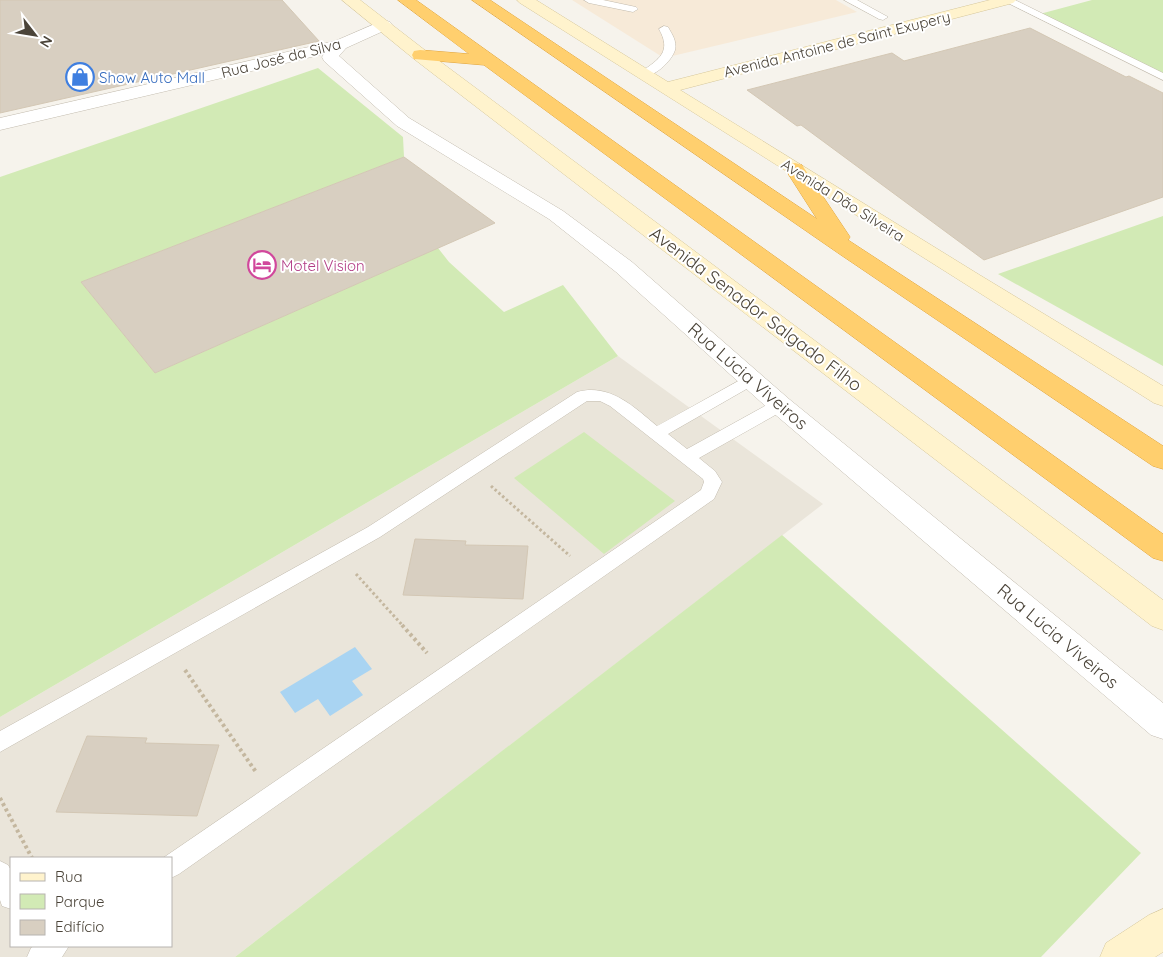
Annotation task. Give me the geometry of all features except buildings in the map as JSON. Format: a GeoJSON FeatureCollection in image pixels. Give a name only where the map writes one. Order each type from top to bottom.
{"type":"FeatureCollection","features":[{"type":"Feature","properties":{"kind":"highway"},"geometry":{"type":"LineString","coordinates":[[406,0],[1163,550]]}},
{"type":"Feature","properties":{"kind":"highway"},"geometry":{"type":"LineString","coordinates":[[480,0],[846,248],[1163,459]]}},
{"type":"Feature","properties":{"kind":"highway"},"geometry":{"type":"LineString","coordinates":[[420,55],[488,60]]}},
{"type":"Feature","properties":{"kind":"highway"},"geometry":{"type":"LineString","coordinates":[[795,169],[846,248]]}},
{"type":"Feature","properties":{"kind":"main road","name":"Avenida Senador Salgado Filho"},"geometry":{"type":"LineString","coordinates":[[350,0],[1163,617]]}},
{"type":"Feature","properties":{"kind":"main road","name":"Avenida Dão Silveira"},"geometry":{"type":"LineString","coordinates":[[525,0],[970,279],[1163,397]]}},
{"type":"Feature","properties":{"kind":"main road","name":"Avenida Antoine de Saint Exupery"},"geometry":{"type":"LineString","coordinates":[[648,76],[953,0]]}},
{"type":"Feature","properties":{"kind":"main road","name":"Avenida Antoine de Saint Exupery"},"geometry":{"type":"LineString","coordinates":[[667,88],[1008,0]]}},
{"type":"Feature","properties":{"kind":"main road"},"geometry":{"type":"LineString","coordinates":[[908,11],[925,22]]}},
{"type":"Feature","properties":{"kind":"main road"},"geometry":{"type":"LineString","coordinates":[[1120,957],[1163,929]]}},
{"type":"Feature","properties":{"kind":"street","name":"Rua José da Silva"},"geometry":{"type":"LineString","coordinates":[[0,124],[340,45],[384,25]]}},
{"type":"Feature","properties":{"kind":"street","name":"Rua Lúcia Viveiros"},"geometry":{"type":"LineString","coordinates":[[340,45],[330,57],[403,122],[556,215],[624,267],[780,405],[1163,724]]}},
{"type":"Feature","properties":{"kind":"lane"},"geometry":{"type":"LineString","coordinates":[[589,0],[633,9]]}},
{"type":"Feature","properties":{"kind":"lane"},"geometry":{"type":"LineString","coordinates":[[849,0],[883,17]]}},
{"type":"Feature","properties":{"kind":"lane"},"geometry":{"type":"LineString","coordinates":[[1008,0],[1163,76]]}},
{"type":"Feature","properties":{"kind":"lane"},"geometry":{"type":"LineString","coordinates":[[648,76],[664,60],[671,49],[671,39],[664,29]]}},
{"type":"Feature","properties":{"kind":"lane"},"geometry":{"type":"LineString","coordinates":[[656,434],[751,379]]}},
{"type":"Feature","properties":{"kind":"lane"},"geometry":{"type":"LineString","coordinates":[[0,742],[374,532],[584,396],[605,396],[616,402],[709,475],[713,482],[708,494],[172,865]]}},
{"type":"Feature","properties":{"kind":"lane"},"geometry":{"type":"LineString","coordinates":[[686,457],[780,405]]}},
{"type":"Feature","properties":{"kind":"lane"},"geometry":{"type":"LineString","coordinates":[[0,873],[10,895]]}},
{"type":"Feature","properties":{"kind":"lane"},"geometry":{"type":"LineString","coordinates":[[40,957],[55,947]]}},
{"type":"Feature","properties":{"kind":"path"},"geometry":{"type":"LineString","coordinates":[[487,482],[571,558]]}},
{"type":"Feature","properties":{"kind":"path"},"geometry":{"type":"LineString","coordinates":[[355,573],[427,654]]}},
{"type":"Feature","properties":{"kind":"path"},"geometry":{"type":"LineString","coordinates":[[181,666],[260,779]]}},
{"type":"Feature","properties":{"kind":"path"},"geometry":{"type":"LineString","coordinates":[[0,798],[31,857]]}},
{"type":"Feature","properties":{"kind":"shaded area"},"geometry":{"type":"Polygon","coordinates":[[[572,0],[836,0],[857,12],[664,58],[572,0]]]}},
{"type":"Feature","properties":{"kind":"shaded area"},"geometry":{"type":"Polygon","coordinates":[[[618,356],[823,504],[235,957],[0,957],[0,717],[618,356]]]}},
{"type":"Feature","properties":{"kind":"green space"},"geometry":{"type":"Polygon","coordinates":[[[1092,0],[1163,0],[1163,76],[1036,15],[1092,0]]]}},
{"type":"Feature","properties":{"kind":"green space"},"geometry":{"type":"Polygon","coordinates":[[[318,68],[403,137],[404,157],[81,282],[155,373],[438,248],[449,262],[504,312],[563,285],[618,356],[0,717],[0,177],[318,68]]]}},
{"type":"Feature","properties":{"kind":"green space"},"geometry":{"type":"Polygon","coordinates":[[[1163,216],[1163,366],[998,274],[1163,216]]]}},
{"type":"Feature","properties":{"kind":"green space"},"geometry":{"type":"Polygon","coordinates":[[[584,432],[675,501],[604,554],[514,478],[584,432]]]}},
{"type":"Feature","properties":{"kind":"green space"},"geometry":{"type":"Polygon","coordinates":[[[782,535],[1141,853],[1041,957],[235,957],[782,535]]]}},
{"type":"Feature","properties":{"kind":"water"},"geometry":{"type":"Polygon","coordinates":[[[355,647],[372,669],[352,681],[363,695],[330,716],[318,699],[295,713],[280,692],[355,647]]]}},
{"type":"Feature","properties":{"kind":"place","name":"Show Auto Mall"},"geometry":{"type":"Point","coordinates":[80,77]}},
{"type":"Feature","properties":{"kind":"place","name":"Motel Vision"},"geometry":{"type":"Point","coordinates":[262,265]}}]}
